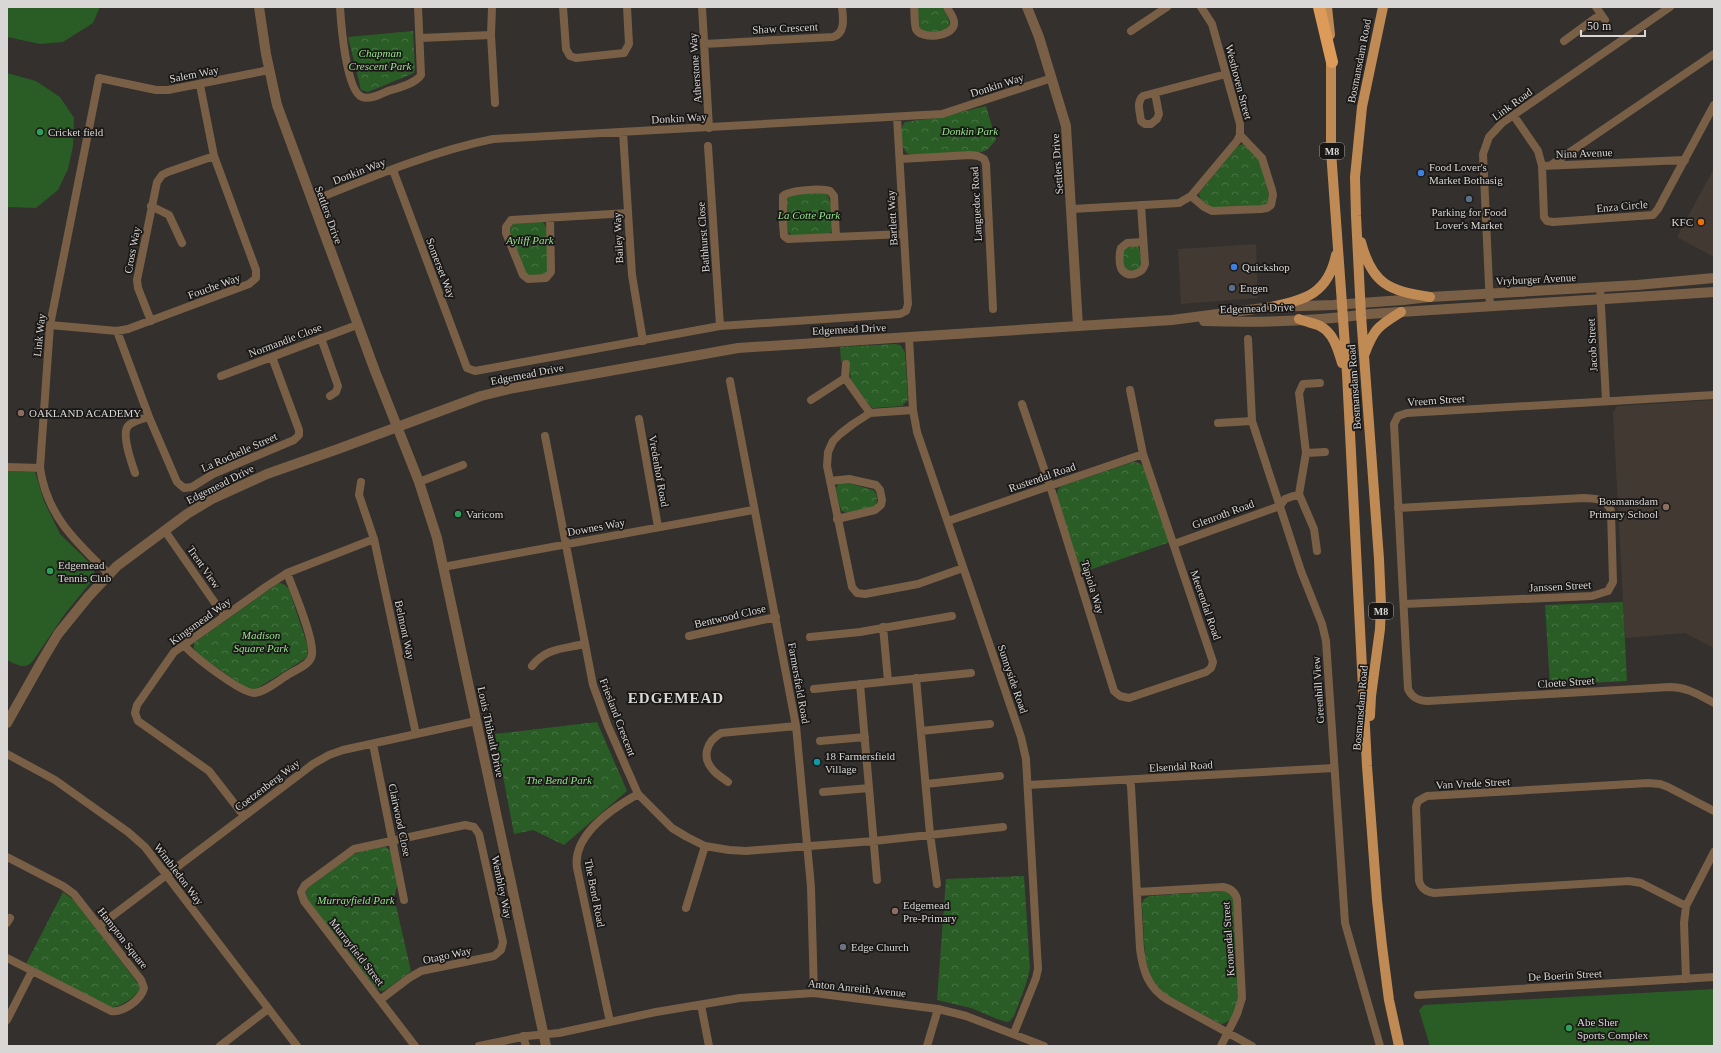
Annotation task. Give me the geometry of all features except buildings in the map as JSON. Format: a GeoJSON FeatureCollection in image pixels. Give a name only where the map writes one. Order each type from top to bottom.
{"type":"FeatureCollection","features":[{"type":"Feature","properties":{"kind":"highway"},"geometry":{"type":"LineString","coordinates":[[1319,7],[1332,62]]}},
{"type":"Feature","properties":{"kind":"main road","name":"Bosmansdam Road"},"geometry":{"type":"LineString","coordinates":[[1328,7],[1332,62],[1332,151],[1347,381],[1367,766],[1381,939],[1389,1000],[1399,1046]]}},
{"type":"Feature","properties":{"kind":"main road","name":"Bosmansdam Road"},"geometry":{"type":"LineString","coordinates":[[1367,766],[1371,696],[1380,629],[1381,606],[1379,559],[1360,302],[1355,177],[1362,106],[1382,7]]}},
{"type":"Feature","properties":{"kind":"main road"},"geometry":{"type":"LineString","coordinates":[[1356,216],[1368,262],[1377,277],[1386,285],[1399,291],[1430,297]]}},
{"type":"Feature","properties":{"kind":"main road"},"geometry":{"type":"LineString","coordinates":[[1272,307],[1304,299],[1320,288],[1331,271],[1338,241]]}},
{"type":"Feature","properties":{"kind":"main road"},"geometry":{"type":"LineString","coordinates":[[1364,355],[1377,328],[1401,312]]}},
{"type":"Feature","properties":{"kind":"main road"},"geometry":{"type":"LineString","coordinates":[[1299,319],[1321,326],[1329,333],[1338,349],[1347,381]]}},
{"type":"Feature","properties":{"kind":"street","name":"Settlers Drive"},"geometry":{"type":"LineString","coordinates":[[259,7],[269,70],[277,105],[357,325],[396,427]]}},
{"type":"Feature","properties":{"kind":"street"},"geometry":{"type":"LineString","coordinates":[[340,7],[345,52],[351,78],[356,91],[359,95],[365,98],[370,98],[417,79],[421,72],[418,7]]}},
{"type":"Feature","properties":{"kind":"street"},"geometry":{"type":"LineString","coordinates":[[492,7],[491,35],[495,104]]}},
{"type":"Feature","properties":{"kind":"street"},"geometry":{"type":"LineString","coordinates":[[563,7],[566,49],[570,56],[576,58],[624,52],[629,44],[627,7]]}},
{"type":"Feature","properties":{"kind":"street","name":"Atherstone Way"},"geometry":{"type":"LineString","coordinates":[[702,7],[710,128]]}},
{"type":"Feature","properties":{"kind":"street","name":"Shaw Crescent"},"geometry":{"type":"LineString","coordinates":[[704,44],[833,37],[839,34],[842,28],[842,7]]}},
{"type":"Feature","properties":{"kind":"street"},"geometry":{"type":"LineString","coordinates":[[914,7],[916,29],[921,34],[931,36],[944,34],[954,25],[952,17],[946,7]]}},
{"type":"Feature","properties":{"kind":"street","name":"Settlers Drive"},"geometry":{"type":"LineString","coordinates":[[1027,7],[1036,28],[1066,126],[1078,326]]}},
{"type":"Feature","properties":{"kind":"street"},"geometry":{"type":"LineString","coordinates":[[1131,31],[1167,7]]}},
{"type":"Feature","properties":{"kind":"street","name":"Westhoven Street"},"geometry":{"type":"LineString","coordinates":[[1072,209],[1179,203],[1191,196],[1237,141],[1240,135],[1240,124],[1212,24],[1201,7]]}},
{"type":"Feature","properties":{"kind":"street","name":"Link Road"},"geometry":{"type":"LineString","coordinates":[[1490,306],[1483,154],[1486,143],[1492,133],[1502,123],[1670,7]]}},
{"type":"Feature","properties":{"kind":"street"},"geometry":{"type":"LineString","coordinates":[[1564,41],[1601,14]]}},
{"type":"Feature","properties":{"kind":"street"},"geometry":{"type":"LineString","coordinates":[[420,38],[491,35]]}},
{"type":"Feature","properties":{"kind":"street"},"geometry":{"type":"LineString","coordinates":[[1546,165],[1714,54]]}},
{"type":"Feature","properties":{"kind":"street","name":"Salem Way"},"geometry":{"type":"LineString","coordinates":[[99,78],[161,90],[200,85],[269,70]]}},
{"type":"Feature","properties":{"kind":"street"},"geometry":{"type":"LineString","coordinates":[[1155,93],[1226,74]]}},
{"type":"Feature","properties":{"kind":"street","name":"Link Way"},"geometry":{"type":"LineString","coordinates":[[99,78],[50,325],[40,468],[47,497],[62,525],[109,574]]}},
{"type":"Feature","properties":{"kind":"street","name":"Donkin Way"},"geometry":{"type":"LineString","coordinates":[[312,201],[432,155],[471,143],[493,139],[942,114],[1052,78]]}},
{"type":"Feature","properties":{"kind":"street","name":"Fouche Way"},"geometry":{"type":"LineString","coordinates":[[50,325],[116,331],[128,329],[249,284],[256,278],[256,270],[214,156],[200,85]]}},
{"type":"Feature","properties":{"kind":"street","name":"Enza Circle"},"geometry":{"type":"LineString","coordinates":[[1546,165],[1544,217],[1547,221],[1553,222],[1652,215],[1658,209],[1714,105]]}},
{"type":"Feature","properties":{"kind":"street","name":"Nina Avenue"},"geometry":{"type":"LineString","coordinates":[[1514,116],[1546,165],[1685,160]]}},
{"type":"Feature","properties":{"kind":"street","name":"Bartlett Way"},"geometry":{"type":"LineString","coordinates":[[897,117],[908,304],[906,310],[900,314]]}},
{"type":"Feature","properties":{"kind":"street","name":"Bailey Way"},"geometry":{"type":"LineString","coordinates":[[623,132],[632,275],[644,341]]}},
{"type":"Feature","properties":{"kind":"street"},"geometry":{"type":"LineString","coordinates":[[1191,196],[1204,207],[1216,211],[1261,209],[1267,208],[1271,204],[1273,195],[1262,158],[1240,135]]}},
{"type":"Feature","properties":{"kind":"street","name":"Bathhurst Close"},"geometry":{"type":"LineString","coordinates":[[708,146],[720,326]]}},
{"type":"Feature","properties":{"kind":"street","name":"Languedoc Road"},"geometry":{"type":"LineString","coordinates":[[900,159],[970,155],[978,156],[984,159],[986,164],[993,309]]}},
{"type":"Feature","properties":{"kind":"street","name":"Cross Way"},"geometry":{"type":"LineString","coordinates":[[151,321],[138,288],[137,280],[156,186],[162,175],[214,156]]}},
{"type":"Feature","properties":{"kind":"street","name":"Somerset Way"},"geometry":{"type":"LineString","coordinates":[[393,170],[467,368],[472,371]]}},
{"type":"Feature","properties":{"kind":"street"},"geometry":{"type":"LineString","coordinates":[[836,237],[834,196],[830,191],[824,189],[789,192],[783,196],[782,224],[785,238],[789,240],[904,234]]}},
{"type":"Feature","properties":{"kind":"street"},"geometry":{"type":"LineString","coordinates":[[1141,205],[1143,242]]}},
{"type":"Feature","properties":{"kind":"street"},"geometry":{"type":"LineString","coordinates":[[152,206],[170,214],[182,243]]}},
{"type":"Feature","properties":{"kind":"street"},"geometry":{"type":"LineString","coordinates":[[550,218],[551,272],[546,278],[528,279],[523,275],[509,241],[506,227],[509,222],[515,219],[628,214]]}},
{"type":"Feature","properties":{"kind":"street","name":"Vryburger Avenue"},"geometry":{"type":"LineString","coordinates":[[1360,302],[1600,287],[1714,278]]}},
{"type":"Feature","properties":{"kind":"street","name":"Jacob Street"},"geometry":{"type":"LineString","coordinates":[[1600,287],[1606,401]]}},
{"type":"Feature","properties":{"kind":"street"},"geometry":{"type":"LineString","coordinates":[[1361,315],[1714,292]]}},
{"type":"Feature","properties":{"kind":"street","name":"Edgemead Drive"},"geometry":{"type":"LineString","coordinates":[[7,723],[29,682],[58,634],[88,597],[117,566],[187,514],[248,481],[481,396],[738,348],[1172,320],[1272,307],[1360,302]]}},
{"type":"Feature","properties":{"kind":"street","name":"Edgemead Drive"},"geometry":{"type":"LineString","coordinates":[[472,371],[720,326],[900,314]]}},
{"type":"Feature","properties":{"kind":"street","name":"Edgemead Drive"},"geometry":{"type":"LineString","coordinates":[[1172,320],[1239,322],[1361,315]]}},
{"type":"Feature","properties":{"kind":"street","name":"Normandie Close"},"geometry":{"type":"LineString","coordinates":[[221,376],[357,325]]}},
{"type":"Feature","properties":{"kind":"street","name":"La Rochelle Street"},"geometry":{"type":"LineString","coordinates":[[116,331],[148,417],[177,482],[184,488],[192,487],[213,474],[294,440],[299,436],[299,430],[272,357]]}},
{"type":"Feature","properties":{"kind":"street"},"geometry":{"type":"LineString","coordinates":[[321,338],[338,386],[336,392],[330,396]]}},
{"type":"Feature","properties":{"kind":"street","name":"Sunnyside Road"},"geometry":{"type":"LineString","coordinates":[[909,338],[913,410],[917,432],[1023,743],[1026,759],[1038,968],[1036,978],[1014,1033]]}},
{"type":"Feature","properties":{"kind":"street","name":"Greenhill View"},"geometry":{"type":"LineString","coordinates":[[1248,339],[1252,421],[1301,571],[1324,632],[1345,923],[1380,1046]]}},
{"type":"Feature","properties":{"kind":"street"},"geometry":{"type":"LineString","coordinates":[[846,364],[845,378],[870,413]]}},
{"type":"Feature","properties":{"kind":"street"},"geometry":{"type":"LineString","coordinates":[[811,400],[845,378]]}},
{"type":"Feature","properties":{"kind":"street","name":"Farmersfield Road"},"geometry":{"type":"LineString","coordinates":[[730,381],[753,510],[776,617],[796,726],[811,887],[814,993]]}},
{"type":"Feature","properties":{"kind":"street"},"geometry":{"type":"LineString","coordinates":[[1317,551],[1314,529],[1300,494],[1306,453],[1300,390],[1303,384],[1320,383]]}},
{"type":"Feature","properties":{"kind":"street","name":"Meerendal Road"},"geometry":{"type":"LineString","coordinates":[[1117,694],[1129,698],[1206,672],[1212,666],[1213,658],[1143,454],[1130,390]]}},
{"type":"Feature","properties":{"kind":"street","name":"Vreem Street"},"geometry":{"type":"LineString","coordinates":[[1415,698],[1408,689],[1394,424],[1398,416],[1403,413],[1714,395]]}},
{"type":"Feature","properties":{"kind":"street","name":"Tapiola Way"},"geometry":{"type":"LineString","coordinates":[[1022,404],[1050,486],[1114,691],[1117,694]]}},
{"type":"Feature","properties":{"kind":"street"},"geometry":{"type":"LineString","coordinates":[[913,410],[870,413],[840,434],[833,441],[827,459],[830,481],[852,588],[854,592],[865,594],[918,584],[963,568]]}},
{"type":"Feature","properties":{"kind":"street"},"geometry":{"type":"LineString","coordinates":[[135,473],[129,456],[126,429],[131,424],[148,417]]}},
{"type":"Feature","properties":{"kind":"street","name":"Vredenhof Road"},"geometry":{"type":"LineString","coordinates":[[639,419],[658,527]]}},
{"type":"Feature","properties":{"kind":"street"},"geometry":{"type":"LineString","coordinates":[[1218,423],[1252,421]]}},
{"type":"Feature","properties":{"kind":"street","name":"Louis Thibault Drive"},"geometry":{"type":"LineString","coordinates":[[396,427],[419,482],[436,538],[546,1046]]}},
{"type":"Feature","properties":{"kind":"street","name":"Friesland Crescent"},"geometry":{"type":"LineString","coordinates":[[545,436],[593,685],[600,706],[638,794],[672,828],[686,837],[706,846],[746,851],[874,841],[1003,827]]}},
{"type":"Feature","properties":{"kind":"street"},"geometry":{"type":"LineString","coordinates":[[1306,453],[1325,452]]}},
{"type":"Feature","properties":{"kind":"street","name":"Rustendal Road"},"geometry":{"type":"LineString","coordinates":[[948,521],[1143,454]]}},
{"type":"Feature","properties":{"kind":"street"},"geometry":{"type":"LineString","coordinates":[[419,482],[462,465]]}},
{"type":"Feature","properties":{"kind":"street"},"geometry":{"type":"LineString","coordinates":[[7,467],[40,468]]}},
{"type":"Feature","properties":{"kind":"street"},"geometry":{"type":"LineString","coordinates":[[830,481],[849,479],[876,485],[880,490],[882,500],[879,508],[838,519]]}},
{"type":"Feature","properties":{"kind":"street","name":"Belmont Way"},"geometry":{"type":"LineString","coordinates":[[361,482],[359,495],[373,535],[416,734]]}},
{"type":"Feature","properties":{"kind":"street","name":"Glenroth Road"},"geometry":{"type":"LineString","coordinates":[[1174,544],[1280,506],[1285,499],[1300,494]]}},
{"type":"Feature","properties":{"kind":"street","name":"Janssen Street"},"geometry":{"type":"LineString","coordinates":[[1398,508],[1584,498],[1603,501],[1607,503],[1611,511],[1613,582],[1608,591],[1592,596],[1404,604]]}},
{"type":"Feature","properties":{"kind":"street","name":"Downes Way"},"geometry":{"type":"LineString","coordinates":[[443,567],[753,510]]}},
{"type":"Feature","properties":{"kind":"street","name":"Trent View"},"geometry":{"type":"LineString","coordinates":[[165,530],[224,616]]}},
{"type":"Feature","properties":{"kind":"street","name":"Kingsmead Way"},"geometry":{"type":"LineString","coordinates":[[244,816],[209,771],[138,721],[135,709],[174,652],[287,573],[373,535]]}},
{"type":"Feature","properties":{"kind":"street"},"geometry":{"type":"LineString","coordinates":[[184,645],[188,651],[208,666],[236,686],[249,692],[260,691],[304,666],[310,660],[313,651],[306,624],[287,573]]}},
{"type":"Feature","properties":{"kind":"street"},"geometry":{"type":"LineString","coordinates":[[810,637],[860,632],[952,616]]}},
{"type":"Feature","properties":{"kind":"street","name":"Bentwood Close"},"geometry":{"type":"LineString","coordinates":[[689,636],[776,617]]}},
{"type":"Feature","properties":{"kind":"street"},"geometry":{"type":"LineString","coordinates":[[882,627],[888,681]]}},
{"type":"Feature","properties":{"kind":"street"},"geometry":{"type":"LineString","coordinates":[[532,666],[540,656],[549,651],[584,644]]}},
{"type":"Feature","properties":{"kind":"street"},"geometry":{"type":"LineString","coordinates":[[814,689],[971,673]]}},
{"type":"Feature","properties":{"kind":"street"},"geometry":{"type":"LineString","coordinates":[[916,678],[930,834],[937,884]]}},
{"type":"Feature","properties":{"kind":"street"},"geometry":{"type":"LineString","coordinates":[[860,684],[877,880]]}},
{"type":"Feature","properties":{"kind":"street","name":"Cloete Street"},"geometry":{"type":"LineString","coordinates":[[1415,698],[1428,701],[1670,686],[1682,687],[1714,703]]}},
{"type":"Feature","properties":{"kind":"street","name":"Coetzenberg Way"},"geometry":{"type":"LineString","coordinates":[[99,926],[313,764],[329,755],[343,750],[476,721]]}},
{"type":"Feature","properties":{"kind":"street"},"geometry":{"type":"LineString","coordinates":[[921,731],[990,724]]}},
{"type":"Feature","properties":{"kind":"street"},"geometry":{"type":"LineString","coordinates":[[728,782],[712,770],[709,764],[706,752],[711,740],[721,733],[796,726]]}},
{"type":"Feature","properties":{"kind":"street"},"geometry":{"type":"LineString","coordinates":[[820,741],[865,738]]}},
{"type":"Feature","properties":{"kind":"street","name":"Clairwood Close"},"geometry":{"type":"LineString","coordinates":[[373,744],[404,900]]}},
{"type":"Feature","properties":{"kind":"street","name":"Wimbledon Way"},"geometry":{"type":"LineString","coordinates":[[7,754],[55,780],[128,832],[145,847],[297,1046]]}},
{"type":"Feature","properties":{"kind":"street","name":"Elsendal Road"},"geometry":{"type":"LineString","coordinates":[[1028,785],[1334,768]]}},
{"type":"Feature","properties":{"kind":"street"},"geometry":{"type":"LineString","coordinates":[[926,784],[1000,776]]}},
{"type":"Feature","properties":{"kind":"street"},"geometry":{"type":"LineString","coordinates":[[1129,780],[1131,786],[1142,963],[1147,979],[1158,994],[1252,1046]]}},
{"type":"Feature","properties":{"kind":"street","name":"Van Vrede Street"},"geometry":{"type":"LineString","coordinates":[[1686,906],[1641,883],[1629,882],[1434,893],[1426,890],[1420,885],[1416,807],[1422,798],[1427,796],[1648,783],[1660,784],[1668,787],[1714,811]]}},
{"type":"Feature","properties":{"kind":"street"},"geometry":{"type":"LineString","coordinates":[[823,792],[869,788]]}},
{"type":"Feature","properties":{"kind":"street","name":"The Bend Road"},"geometry":{"type":"LineString","coordinates":[[610,1022],[577,868],[576,856],[583,839],[602,820],[626,801],[638,794]]}},
{"type":"Feature","properties":{"kind":"street","name":"Murrayfield Street"},"geometry":{"type":"LineString","coordinates":[[415,1046],[304,901],[301,892],[304,885],[354,849],[465,825],[472,825],[476,828]]}},
{"type":"Feature","properties":{"kind":"street","name":"Wembley Way"},"geometry":{"type":"LineString","coordinates":[[476,828],[479,834],[502,939],[503,945],[501,950]]}},
{"type":"Feature","properties":{"kind":"street"},"geometry":{"type":"LineString","coordinates":[[686,908],[706,846]]}},
{"type":"Feature","properties":{"kind":"street"},"geometry":{"type":"LineString","coordinates":[[1686,979],[1684,923],[1686,906],[1714,852]]}},
{"type":"Feature","properties":{"kind":"street","name":"Hampton Square"},"geometry":{"type":"LineString","coordinates":[[7,857],[70,890],[141,980],[144,988],[140,997],[122,1010],[114,1012],[7,958]]}},
{"type":"Feature","properties":{"kind":"street","name":"Kronendal Street"},"geometry":{"type":"LineString","coordinates":[[1137,892],[1223,886],[1231,889],[1235,894],[1237,899],[1243,989],[1240,1006],[1221,1046]]}},
{"type":"Feature","properties":{"kind":"street","name":"Otago Way"},"geometry":{"type":"LineString","coordinates":[[380,1000],[409,978],[421,971],[494,956],[501,950]]}},
{"type":"Feature","properties":{"kind":"street"},"geometry":{"type":"LineString","coordinates":[[7,1020],[32,971]]}},
{"type":"Feature","properties":{"kind":"street","name":"De Boerin Street"},"geometry":{"type":"LineString","coordinates":[[1418,995],[1714,978]]}},
{"type":"Feature","properties":{"kind":"street","name":"Anton Anreith Avenue"},"geometry":{"type":"LineString","coordinates":[[479,1046],[524,1036],[559,1033],[656,1012],[740,998],[814,993],[938,1010],[966,1016],[1014,1033],[1044,1046]]}},
{"type":"Feature","properties":{"kind":"street"},"geometry":{"type":"LineString","coordinates":[[701,1005],[709,1046]]}},
{"type":"Feature","properties":{"kind":"street"},"geometry":{"type":"LineString","coordinates":[[220,1046],[268,1009]]}},
{"type":"Feature","properties":{"kind":"street"},"geometry":{"type":"LineString","coordinates":[[927,1046],[938,1010]]}},
{"type":"Feature","properties":{"kind":"street"},"geometry":{"type":"LineString","coordinates":[[524,1036],[526,1046]]}},
{"type":"Feature","properties":{"kind":"shaded area"},"geometry":{"type":"Polygon","coordinates":[[[1714,168],[1714,257],[1677,237],[1714,168]]]}},
{"type":"Feature","properties":{"kind":"shaded area"},"geometry":{"type":"Polygon","coordinates":[[[1256,244],[1258,298],[1181,304],[1178,249],[1256,244]]]}},
{"type":"Feature","properties":{"kind":"shaded area","name":"Bosmansdam Primary School"},"geometry":{"type":"Polygon","coordinates":[[[1714,400],[1714,648],[1685,633],[1625,638],[1613,413],[1617,406],[1714,400]]]}},
{"type":"Feature","properties":{"kind":"green space"},"geometry":{"type":"Polygon","coordinates":[[[7,7],[100,7],[93,23],[63,42],[40,44],[7,37],[7,7]]]}},
{"type":"Feature","properties":{"kind":"green space"},"geometry":{"type":"Polygon","coordinates":[[[917,7],[942,7],[949,22],[946,31],[926,33],[920,29],[917,7]]]}},
{"type":"Feature","properties":{"kind":"green space","name":"Chapman Crescent Park"},"geometry":{"type":"Polygon","coordinates":[[[413,31],[414,73],[368,92],[361,90],[348,37],[413,31]]]}},
{"type":"Feature","properties":{"kind":"green space","name":"Cricket field"},"geometry":{"type":"Polygon","coordinates":[[[7,73],[36,81],[60,97],[74,118],[73,146],[68,169],[58,190],[36,208],[7,207],[7,73]]]}},
{"type":"Feature","properties":{"kind":"green space","name":"Donkin Park"},"geometry":{"type":"Polygon","coordinates":[[[986,106],[996,140],[988,149],[982,152],[911,155],[904,150],[901,140],[901,130],[905,122],[941,117],[986,106]]]}},
{"type":"Feature","properties":{"kind":"green space"},"geometry":{"type":"Polygon","coordinates":[[[1243,144],[1260,160],[1269,196],[1268,202],[1264,205],[1211,208],[1200,198],[1199,193],[1238,146],[1243,144]]]}},
{"type":"Feature","properties":{"kind":"green space","name":"La Cotte Park"},"geometry":{"type":"Polygon","coordinates":[[[825,193],[829,199],[833,214],[831,232],[826,235],[791,235],[787,228],[786,198],[792,194],[825,193]]]}},
{"type":"Feature","properties":{"kind":"green space","name":"Ayliff Park"},"geometry":{"type":"Polygon","coordinates":[[[540,221],[544,223],[547,229],[547,272],[543,275],[529,276],[524,273],[509,230],[514,223],[540,221]]]}},
{"type":"Feature","properties":{"kind":"green space"},"geometry":{"type":"Polygon","coordinates":[[[1137,245],[1141,253],[1140,266],[1139,269],[1129,271],[1124,268],[1124,248],[1137,245]]]}},
{"type":"Feature","properties":{"kind":"green space"},"geometry":{"type":"Polygon","coordinates":[[[900,345],[905,352],[908,400],[902,406],[872,408],[851,380],[848,361],[841,362],[840,347],[900,345]]]}},
{"type":"Feature","properties":{"kind":"green space"},"geometry":{"type":"Polygon","coordinates":[[[1133,462],[1139,463],[1143,466],[1170,542],[1081,573],[1057,495],[1058,489],[1062,486],[1133,462]]]}},
{"type":"Feature","properties":{"kind":"green space","name":"Edgemead Tennis Club"},"geometry":{"type":"Polygon","coordinates":[[[7,471],[35,472],[44,501],[60,534],[93,566],[95,577],[64,615],[33,661],[24,666],[7,660],[7,471]]]}},
{"type":"Feature","properties":{"kind":"green space"},"geometry":{"type":"Polygon","coordinates":[[[844,482],[873,490],[877,498],[874,507],[847,513],[842,511],[836,489],[838,484],[844,482]]]}},
{"type":"Feature","properties":{"kind":"green space","name":"Madison Square Park"},"geometry":{"type":"Polygon","coordinates":[[[280,583],[289,589],[308,647],[307,656],[256,689],[248,689],[196,653],[194,643],[280,583]]]}},
{"type":"Feature","properties":{"kind":"green space"},"geometry":{"type":"Polygon","coordinates":[[[1623,602],[1627,681],[1550,685],[1545,605],[1623,602]]]}},
{"type":"Feature","properties":{"kind":"green space","name":"The Bend Park"},"geometry":{"type":"Polygon","coordinates":[[[597,722],[627,791],[564,845],[533,830],[514,834],[495,734],[597,722]]]}},
{"type":"Feature","properties":{"kind":"green space","name":"Murrayfield Park"},"geometry":{"type":"Polygon","coordinates":[[[385,846],[391,851],[398,883],[394,897],[411,971],[382,991],[376,988],[307,899],[306,893],[308,888],[352,855],[362,851],[385,846]]]}},
{"type":"Feature","properties":{"kind":"green space"},"geometry":{"type":"Polygon","coordinates":[[[1024,876],[1030,969],[1014,1016],[1007,1022],[971,1008],[937,1000],[946,879],[1024,876]]]}},
{"type":"Feature","properties":{"kind":"green space"},"geometry":{"type":"Polygon","coordinates":[[[1224,891],[1230,893],[1233,899],[1239,999],[1231,1018],[1225,1023],[1221,1024],[1165,994],[1151,978],[1145,957],[1142,904],[1144,899],[1149,896],[1224,891]]]}},
{"type":"Feature","properties":{"kind":"green space"},"geometry":{"type":"Polygon","coordinates":[[[63,892],[75,901],[139,985],[140,989],[131,999],[118,1006],[110,1007],[26,964],[63,892]]]}},
{"type":"Feature","properties":{"kind":"green space","name":"Abe Sher Sports Complex"},"geometry":{"type":"Polygon","coordinates":[[[1714,989],[1714,1046],[1430,1046],[1419,1010],[1424,1005],[1714,989]]]}},
{"type":"Feature","properties":{"kind":"place","name":"Cricket field"},"geometry":{"type":"Point","coordinates":[40,132]}},
{"type":"Feature","properties":{"kind":"place","name":"Food Lover's Market Bothasig"},"geometry":{"type":"Point","coordinates":[1421,173]}},
{"type":"Feature","properties":{"kind":"place","name":"Parking for Food Lover's Market"},"geometry":{"type":"Point","coordinates":[1469,199]}},
{"type":"Feature","properties":{"kind":"place","name":"KFC"},"geometry":{"type":"Point","coordinates":[1701,222]}},
{"type":"Feature","properties":{"kind":"place","name":"Quickshop"},"geometry":{"type":"Point","coordinates":[1234,267]}},
{"type":"Feature","properties":{"kind":"place","name":"Engen"},"geometry":{"type":"Point","coordinates":[1232,288]}},
{"type":"Feature","properties":{"kind":"place","name":"OAKLAND ACADEMY"},"geometry":{"type":"Point","coordinates":[21,413]}},
{"type":"Feature","properties":{"kind":"place","name":"Bosmansdam Primary School"},"geometry":{"type":"Point","coordinates":[1666,507]}},
{"type":"Feature","properties":{"kind":"place","name":"Varicom"},"geometry":{"type":"Point","coordinates":[458,514]}},
{"type":"Feature","properties":{"kind":"place","name":"Edgemead Tennis Club"},"geometry":{"type":"Point","coordinates":[50,571]}},
{"type":"Feature","properties":{"kind":"place","name":"18 Farmersfield Village"},"geometry":{"type":"Point","coordinates":[817,762]}},
{"type":"Feature","properties":{"kind":"place","name":"Edgemead Pre-Primary"},"geometry":{"type":"Point","coordinates":[895,911]}},
{"type":"Feature","properties":{"kind":"place","name":"Edge Church"},"geometry":{"type":"Point","coordinates":[843,947]}},
{"type":"Feature","properties":{"kind":"place","name":"Abe Sher Sports Complex"},"geometry":{"type":"Point","coordinates":[1569,1028]}},
{"type":"Feature","properties":{"kind":"district","name":"EDGEMEAD"},"geometry":{"type":"Point","coordinates":[676,698]}}]}
